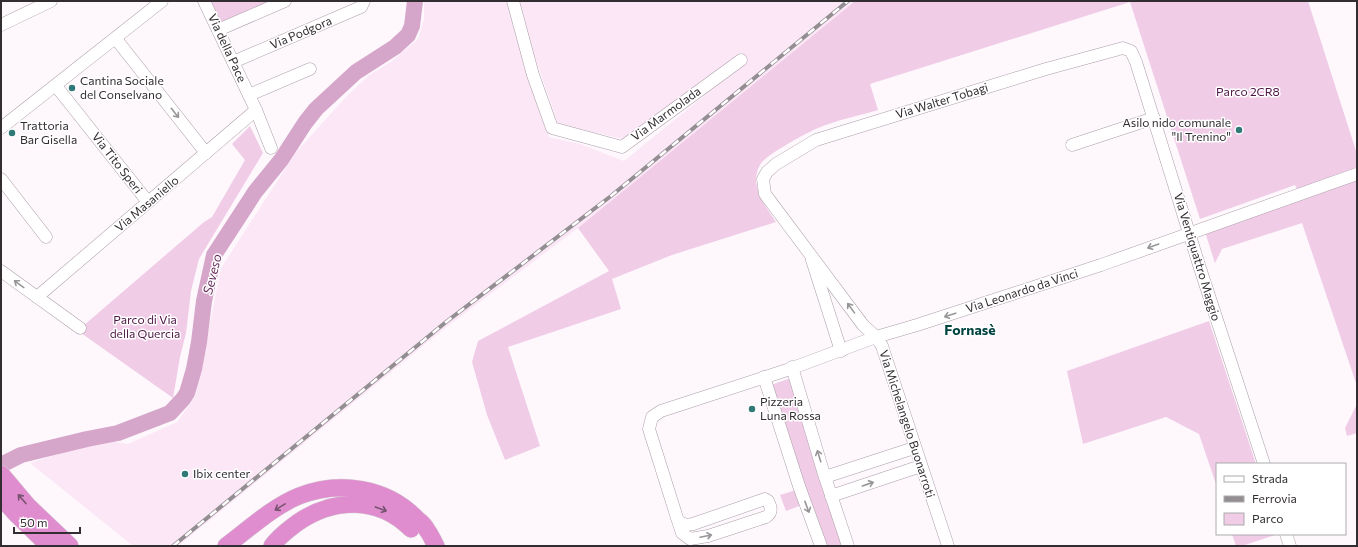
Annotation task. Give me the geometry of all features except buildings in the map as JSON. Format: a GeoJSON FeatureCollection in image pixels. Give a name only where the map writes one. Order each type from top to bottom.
{"type":"FeatureCollection","features":[{"type":"Feature","properties":{"kind":"highway"},"geometry":{"type":"LineString","coordinates":[[3,484],[17,515],[39,546]]}},
{"type":"Feature","properties":{"kind":"highway"},"geometry":{"type":"LineString","coordinates":[[3,484],[34,511],[70,546]]}},
{"type":"Feature","properties":{"kind":"highway"},"geometry":{"type":"LineString","coordinates":[[226,546],[276,509],[298,497],[316,490],[339,488],[358,488],[384,495],[409,510],[427,529],[436,546]]}},
{"type":"Feature","properties":{"kind":"highway"},"geometry":{"type":"LineString","coordinates":[[261,546],[267,537],[284,519],[303,506],[318,499],[339,494],[359,493],[384,495]]}},
{"type":"Feature","properties":{"kind":"highway"},"geometry":{"type":"LineString","coordinates":[[272,546],[290,528],[308,515],[340,505],[358,504],[380,508],[401,518],[417,534],[424,546]]}},
{"type":"Feature","properties":{"kind":"highway"},"geometry":{"type":"LineString","coordinates":[[17,515],[49,546]]}},
{"type":"Feature","properties":{"kind":"street"},"geometry":{"type":"LineString","coordinates":[[1,26],[51,1]]}},
{"type":"Feature","properties":{"kind":"street"},"geometry":{"type":"LineString","coordinates":[[1,128],[116,39],[162,1]]}},
{"type":"Feature","properties":{"kind":"street","name":"Via della Pace"},"geometry":{"type":"LineString","coordinates":[[204,1],[256,110],[271,148]]}},
{"type":"Feature","properties":{"kind":"street"},"geometry":{"type":"LineString","coordinates":[[218,30],[286,1]]}},
{"type":"Feature","properties":{"kind":"street","name":"Via Podgora"},"geometry":{"type":"LineString","coordinates":[[233,62],[361,8],[364,1]]}},
{"type":"Feature","properties":{"kind":"street","name":"Via Marmolada"},"geometry":{"type":"LineString","coordinates":[[513,1],[533,74],[552,128],[622,147],[741,60]]}},
{"type":"Feature","properties":{"kind":"street"},"geometry":{"type":"LineString","coordinates":[[116,39],[206,153]]}},
{"type":"Feature","properties":{"kind":"street","name":"Via Walter Tobagi"},"geometry":{"type":"LineString","coordinates":[[763,179],[767,172],[776,164],[816,140],[1046,69],[1123,48],[1131,51]]}},
{"type":"Feature","properties":{"kind":"street","name":"Via Ventiquattro Maggio"},"geometry":{"type":"LineString","coordinates":[[1131,51],[1136,62],[1264,463]]}},
{"type":"Feature","properties":{"kind":"street","name":"Via della Pace"},"geometry":{"type":"LineString","coordinates":[[249,95],[310,69]]}},
{"type":"Feature","properties":{"kind":"street","name":"Via Tito Speri"},"geometry":{"type":"LineString","coordinates":[[56,86],[148,202]]}},
{"type":"Feature","properties":{"kind":"street","name":"Via Masaniello"},"geometry":{"type":"LineString","coordinates":[[37,297],[256,110]]}},
{"type":"Feature","properties":{"kind":"street"},"geometry":{"type":"LineString","coordinates":[[1072,145],[1154,118]]}},
{"type":"Feature","properties":{"kind":"street","name":"Via Leonardo da Vinci"},"geometry":{"type":"LineString","coordinates":[[678,521],[686,525],[694,524],[764,499],[768,501],[771,511],[766,517],[708,536],[690,539],[682,533],[678,521],[649,430],[652,418],[661,411],[841,351],[876,337],[1048,283],[1357,174]]}},
{"type":"Feature","properties":{"kind":"street"},"geometry":{"type":"LineString","coordinates":[[1,179],[46,237]]}},
{"type":"Feature","properties":{"kind":"street","name":"Via Michelangelo Buonarroti"},"geometry":{"type":"LineString","coordinates":[[763,179],[765,194],[862,325],[876,337],[882,346],[914,448],[948,546]]}},
{"type":"Feature","properties":{"kind":"street","name":"Via Michelangelo Buonarroti"},"geometry":{"type":"LineString","coordinates":[[810,253],[841,351]]}},
{"type":"Feature","properties":{"kind":"street"},"geometry":{"type":"LineString","coordinates":[[1,271],[80,328]]}},
{"type":"Feature","properties":{"kind":"street"},"geometry":{"type":"LineString","coordinates":[[792,367],[825,477],[848,546]]}},
{"type":"Feature","properties":{"kind":"street"},"geometry":{"type":"LineString","coordinates":[[764,377],[799,486],[821,546]]}},
{"type":"Feature","properties":{"kind":"street"},"geometry":{"type":"LineString","coordinates":[[825,477],[914,448]]}},
{"type":"Feature","properties":{"kind":"street"},"geometry":{"type":"LineString","coordinates":[[831,496],[921,466]]}},
{"type":"Feature","properties":{"kind":"street"},"geometry":{"type":"LineString","coordinates":[[1286,535],[1290,546]]}},
{"type":"Feature","properties":{"kind":"shaded area"},"geometry":{"type":"Polygon","coordinates":[[[424,1],[507,1],[525,69],[549,137],[580,144],[624,161],[748,60],[741,52],[725,66],[623,139],[558,124],[521,17],[518,1],[855,1],[578,228],[440,332],[178,546],[133,546],[30,463],[104,440],[128,444],[177,422],[195,397],[221,268],[296,152],[345,98],[368,76],[392,61],[418,39],[424,19],[424,1]]]}},
{"type":"Feature","properties":{"kind":"green space"},"geometry":{"type":"Polygon","coordinates":[[[211,1],[271,1],[222,23],[211,1]]]}},
{"type":"Feature","properties":{"kind":"green space","name":"Parco 2CR8"},"geometry":{"type":"Polygon","coordinates":[[[855,1],[1308,1],[1357,154],[1357,168],[1297,189],[1295,185],[1200,219],[1130,2],[870,84],[878,110],[840,120],[818,128],[781,148],[761,163],[756,181],[758,192],[763,203],[776,222],[672,255],[612,279],[621,309],[508,347],[540,446],[505,460],[487,415],[472,362],[478,341],[609,271],[578,228],[855,1]]]}},
{"type":"Feature","properties":{"kind":"green space","name":"Parco di Via della Quercia"},"geometry":{"type":"Polygon","coordinates":[[[250,126],[263,153],[199,259],[191,291],[186,333],[173,398],[81,333],[83,326],[204,222],[212,217],[245,160],[232,144],[250,126]]]}},
{"type":"Feature","properties":{"kind":"green space"},"geometry":{"type":"Polygon","coordinates":[[[1357,179],[1357,386],[1302,223],[1222,249],[1215,263],[1205,232],[1357,179]]]}},
{"type":"Feature","properties":{"kind":"green space"},"geometry":{"type":"Polygon","coordinates":[[[1209,321],[1256,463],[1216,463],[1216,484],[1199,434],[1166,417],[1083,444],[1067,371],[1209,321]]]}},
{"type":"Feature","properties":{"kind":"green space"},"geometry":{"type":"Polygon","coordinates":[[[791,378],[846,546],[825,546],[771,385],[791,378]]]}},
{"type":"Feature","properties":{"kind":"green space"},"geometry":{"type":"Polygon","coordinates":[[[1357,404],[1357,433],[1347,436],[1345,428],[1357,404]]]}},
{"type":"Feature","properties":{"kind":"green space"},"geometry":{"type":"Polygon","coordinates":[[[796,490],[802,505],[786,511],[780,495],[796,490]]]}},
{"type":"Feature","properties":{"kind":"green space"},"geometry":{"type":"Polygon","coordinates":[[[1232,535],[1275,535],[1242,546],[1236,546],[1232,535]]]}},
{"type":"Feature","properties":{"kind":"waterway","name":"Seveso"},"geometry":{"type":"LineString","coordinates":[[1,467],[3,464],[21,455],[118,433],[170,413],[183,399],[187,393],[194,369],[204,301],[214,255],[255,192],[281,160],[316,109],[356,72],[395,47],[408,35],[412,26],[415,1]]}},
{"type":"Feature","properties":{"kind":"railway"},"geometry":{"type":"LineString","coordinates":[[173,546],[446,322],[611,196],[848,1]]}},
{"type":"Feature","properties":{"kind":"place","name":"Cantina Sociale del Conselvano"},"geometry":{"type":"Point","coordinates":[72,88]}},
{"type":"Feature","properties":{"kind":"place","name":"Asilo nido comunale \"Il Trenino\""},"geometry":{"type":"Point","coordinates":[1239,130]}},
{"type":"Feature","properties":{"kind":"place","name":"Trattoria Bar Gisella"},"geometry":{"type":"Point","coordinates":[12,133]}},
{"type":"Feature","properties":{"kind":"place","name":"Pizzeria Luna Rossa"},"geometry":{"type":"Point","coordinates":[752,409]}},
{"type":"Feature","properties":{"kind":"place","name":"Ibix center"},"geometry":{"type":"Point","coordinates":[185,474]}},
{"type":"Feature","properties":{"kind":"district","name":"Fornasè"},"geometry":{"type":"Point","coordinates":[970,330]}}]}
